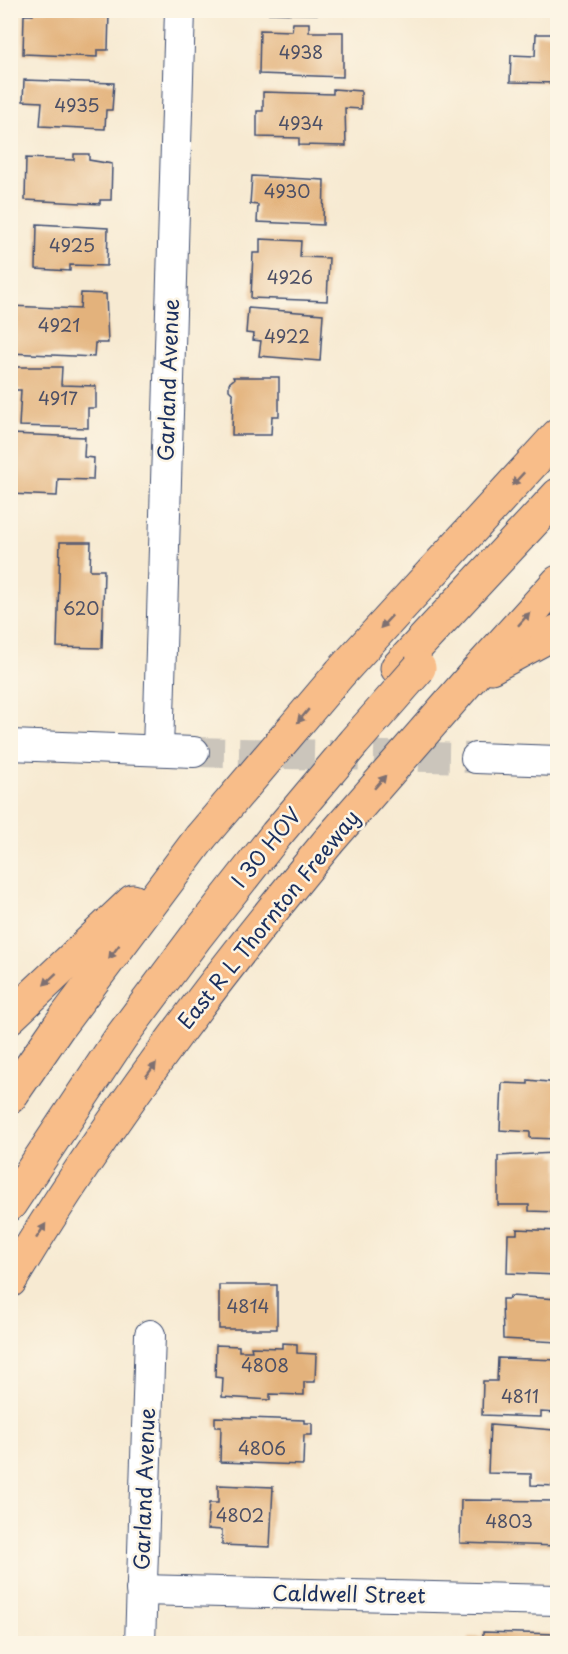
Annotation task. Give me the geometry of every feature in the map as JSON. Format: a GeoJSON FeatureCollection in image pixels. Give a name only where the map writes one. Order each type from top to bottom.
{"type":"FeatureCollection","features":[{"type":"Feature","properties":{"kind":"highway"},"geometry":{"type":"LineString","coordinates":[[10,1098],[59,1026],[200,838],[340,672],[558,435]]}},
{"type":"Feature","properties":{"kind":"highway","name":"I 30 HOV"},"geometry":{"type":"LineString","coordinates":[[408,668],[558,495]]}},
{"type":"Feature","properties":{"kind":"highway","name":"I 30 HOV"},"geometry":{"type":"LineString","coordinates":[[10,1204],[121,1037],[195,938],[330,745],[558,520]]}},
{"type":"Feature","properties":{"kind":"highway","name":"East R L Thornton Freeway"},"geometry":{"type":"LineString","coordinates":[[10,1281],[130,1098],[262,922],[328,842],[558,582]]}},
{"type":"Feature","properties":{"kind":"highway"},"geometry":{"type":"LineString","coordinates":[[471,678],[558,631]]}},
{"type":"Feature","properties":{"kind":"highway","name":"I 30 HOV"},"geometry":{"type":"LineString","coordinates":[[10,1172],[71,1080],[138,986],[266,835]]}},
{"type":"Feature","properties":{"kind":"highway"},"geometry":{"type":"LineString","coordinates":[[10,1017],[200,838]]}},
{"type":"Feature","properties":{"kind":"street","name":"Garland Avenue"},"geometry":{"type":"LineString","coordinates":[[158,750],[180,10]]}},
{"type":"Feature","properties":{"kind":"street"},"geometry":{"type":"LineString","coordinates":[[10,745],[194,752]]}},
{"type":"Feature","properties":{"kind":"street"},"geometry":{"type":"LineString","coordinates":[[476,758],[558,761]]}},
{"type":"Feature","properties":{"kind":"street","name":"Garland Avenue"},"geometry":{"type":"LineString","coordinates":[[140,1644],[150,1335]]}},
{"type":"Feature","properties":{"kind":"street","name":"Caldwell Street"},"geometry":{"type":"LineString","coordinates":[[141,1590],[558,1600]]}},
{"type":"Feature","properties":{"kind":"building"},"geometry":{"type":"Polygon","coordinates":[[[34,10],[109,13],[108,50],[97,50],[97,57],[23,54],[24,15],[33,15],[34,10]]]}},
{"type":"Feature","properties":{"kind":"building"},"geometry":{"type":"Polygon","coordinates":[[[261,10],[317,10],[317,14],[261,13],[261,10]]]}},
{"type":"Feature","properties":{"kind":"building"},"geometry":{"type":"Polygon","coordinates":[[[293,23],[309,23],[309,32],[343,32],[343,77],[259,74],[260,30],[292,31],[293,23]]]}},
{"type":"Feature","properties":{"kind":"building"},"geometry":{"type":"Polygon","coordinates":[[[536,34],[558,34],[558,83],[510,82],[511,55],[535,56],[536,34]]]}},
{"type":"Feature","properties":{"kind":"building"},"geometry":{"type":"Polygon","coordinates":[[[24,80],[114,83],[112,110],[106,110],[105,129],[40,126],[42,102],[23,101],[24,80]]]}},
{"type":"Feature","properties":{"kind":"building"},"geometry":{"type":"Polygon","coordinates":[[[333,89],[361,91],[361,109],[345,108],[346,146],[299,145],[299,138],[257,137],[257,111],[263,111],[263,92],[333,94],[333,89]]]}},
{"type":"Feature","properties":{"kind":"building"},"geometry":{"type":"Polygon","coordinates":[[[74,154],[89,154],[89,160],[112,164],[111,200],[100,200],[100,204],[25,200],[26,158],[74,160],[74,154]]]}},
{"type":"Feature","properties":{"kind":"building"},"geometry":{"type":"Polygon","coordinates":[[[252,176],[324,180],[323,225],[257,222],[258,205],[250,204],[252,176]]]}},
{"type":"Feature","properties":{"kind":"building"},"geometry":{"type":"Polygon","coordinates":[[[37,224],[108,228],[107,266],[70,265],[70,271],[36,269],[37,224]]]}},
{"type":"Feature","properties":{"kind":"building"},"geometry":{"type":"Polygon","coordinates":[[[260,239],[301,241],[300,257],[329,258],[327,301],[251,298],[253,253],[260,253],[260,239]]]}},
{"type":"Feature","properties":{"kind":"building"},"geometry":{"type":"Polygon","coordinates":[[[81,293],[106,294],[108,343],[95,343],[94,357],[10,353],[10,306],[80,309],[81,293]]]}},
{"type":"Feature","properties":{"kind":"building"},"geometry":{"type":"Polygon","coordinates":[[[248,308],[323,314],[320,361],[259,356],[261,341],[253,340],[254,334],[246,333],[248,308]]]}},
{"type":"Feature","properties":{"kind":"building"},"geometry":{"type":"Polygon","coordinates":[[[11,367],[62,367],[61,385],[96,386],[96,408],[88,408],[88,428],[19,426],[21,390],[10,390],[11,367]]]}},
{"type":"Feature","properties":{"kind":"building"},"geometry":{"type":"Polygon","coordinates":[[[233,377],[279,377],[279,416],[272,416],[271,435],[232,435],[233,394],[229,390],[229,383],[234,379],[233,377]]]}},
{"type":"Feature","properties":{"kind":"building"},"geometry":{"type":"Polygon","coordinates":[[[10,434],[85,437],[84,457],[94,458],[93,480],[58,479],[57,496],[10,494],[10,434]]]}},
{"type":"Feature","properties":{"kind":"building"},"geometry":{"type":"Polygon","coordinates":[[[60,542],[91,542],[90,570],[104,570],[102,648],[57,647],[60,542]]]}},
{"type":"Feature","properties":{"kind":"building"},"geometry":{"type":"Polygon","coordinates":[[[528,1080],[558,1083],[558,1139],[530,1138],[530,1132],[500,1130],[502,1083],[528,1084],[528,1080]]]}},
{"type":"Feature","properties":{"kind":"building"},"geometry":{"type":"Polygon","coordinates":[[[554,1153],[553,1157],[558,1157],[558,1212],[529,1211],[529,1205],[498,1205],[498,1156],[554,1153]]]}},
{"type":"Feature","properties":{"kind":"building"},"geometry":{"type":"Polygon","coordinates":[[[517,1229],[558,1231],[558,1275],[507,1273],[508,1234],[517,1234],[517,1229]]]}},
{"type":"Feature","properties":{"kind":"building"},"geometry":{"type":"Polygon","coordinates":[[[219,1285],[277,1285],[277,1329],[219,1329],[219,1285]]]}},
{"type":"Feature","properties":{"kind":"building"},"geometry":{"type":"Polygon","coordinates":[[[510,1296],[558,1299],[558,1342],[503,1339],[502,1299],[509,1299],[510,1296]]]}},
{"type":"Feature","properties":{"kind":"building"},"geometry":{"type":"Polygon","coordinates":[[[282,1343],[297,1344],[297,1353],[316,1354],[315,1382],[304,1382],[304,1395],[270,1394],[270,1400],[222,1397],[223,1378],[215,1377],[216,1345],[239,1346],[239,1351],[252,1351],[251,1347],[282,1348],[282,1343]]]}},
{"type":"Feature","properties":{"kind":"building"},"geometry":{"type":"Polygon","coordinates":[[[498,1358],[558,1360],[558,1413],[541,1412],[541,1417],[482,1415],[483,1381],[497,1381],[498,1358]]]}},
{"type":"Feature","properties":{"kind":"building"},"geometry":{"type":"Polygon","coordinates":[[[215,1417],[304,1420],[304,1423],[312,1423],[312,1435],[304,1435],[303,1465],[220,1462],[221,1427],[215,1427],[215,1417]]]}},
{"type":"Feature","properties":{"kind":"building"},"geometry":{"type":"Polygon","coordinates":[[[490,1425],[554,1430],[553,1447],[558,1446],[558,1486],[531,1485],[531,1474],[488,1473],[490,1425]]]}},
{"type":"Feature","properties":{"kind":"building"},"geometry":{"type":"Polygon","coordinates":[[[218,1485],[273,1487],[270,1547],[222,1545],[222,1530],[207,1529],[209,1503],[218,1503],[218,1485]]]}},
{"type":"Feature","properties":{"kind":"building"},"geometry":{"type":"Polygon","coordinates":[[[461,1500],[558,1501],[558,1546],[460,1543],[461,1500]]]}},
{"type":"Feature","properties":{"kind":"building"},"geometry":{"type":"Polygon","coordinates":[[[483,1632],[558,1634],[558,1644],[468,1644],[468,1637],[483,1638],[483,1632]]]}},
{"type":"Feature","properties":{"kind":"tunnel"},"geometry":{"type":"LineString","coordinates":[[194,752],[476,758]]}}]}
